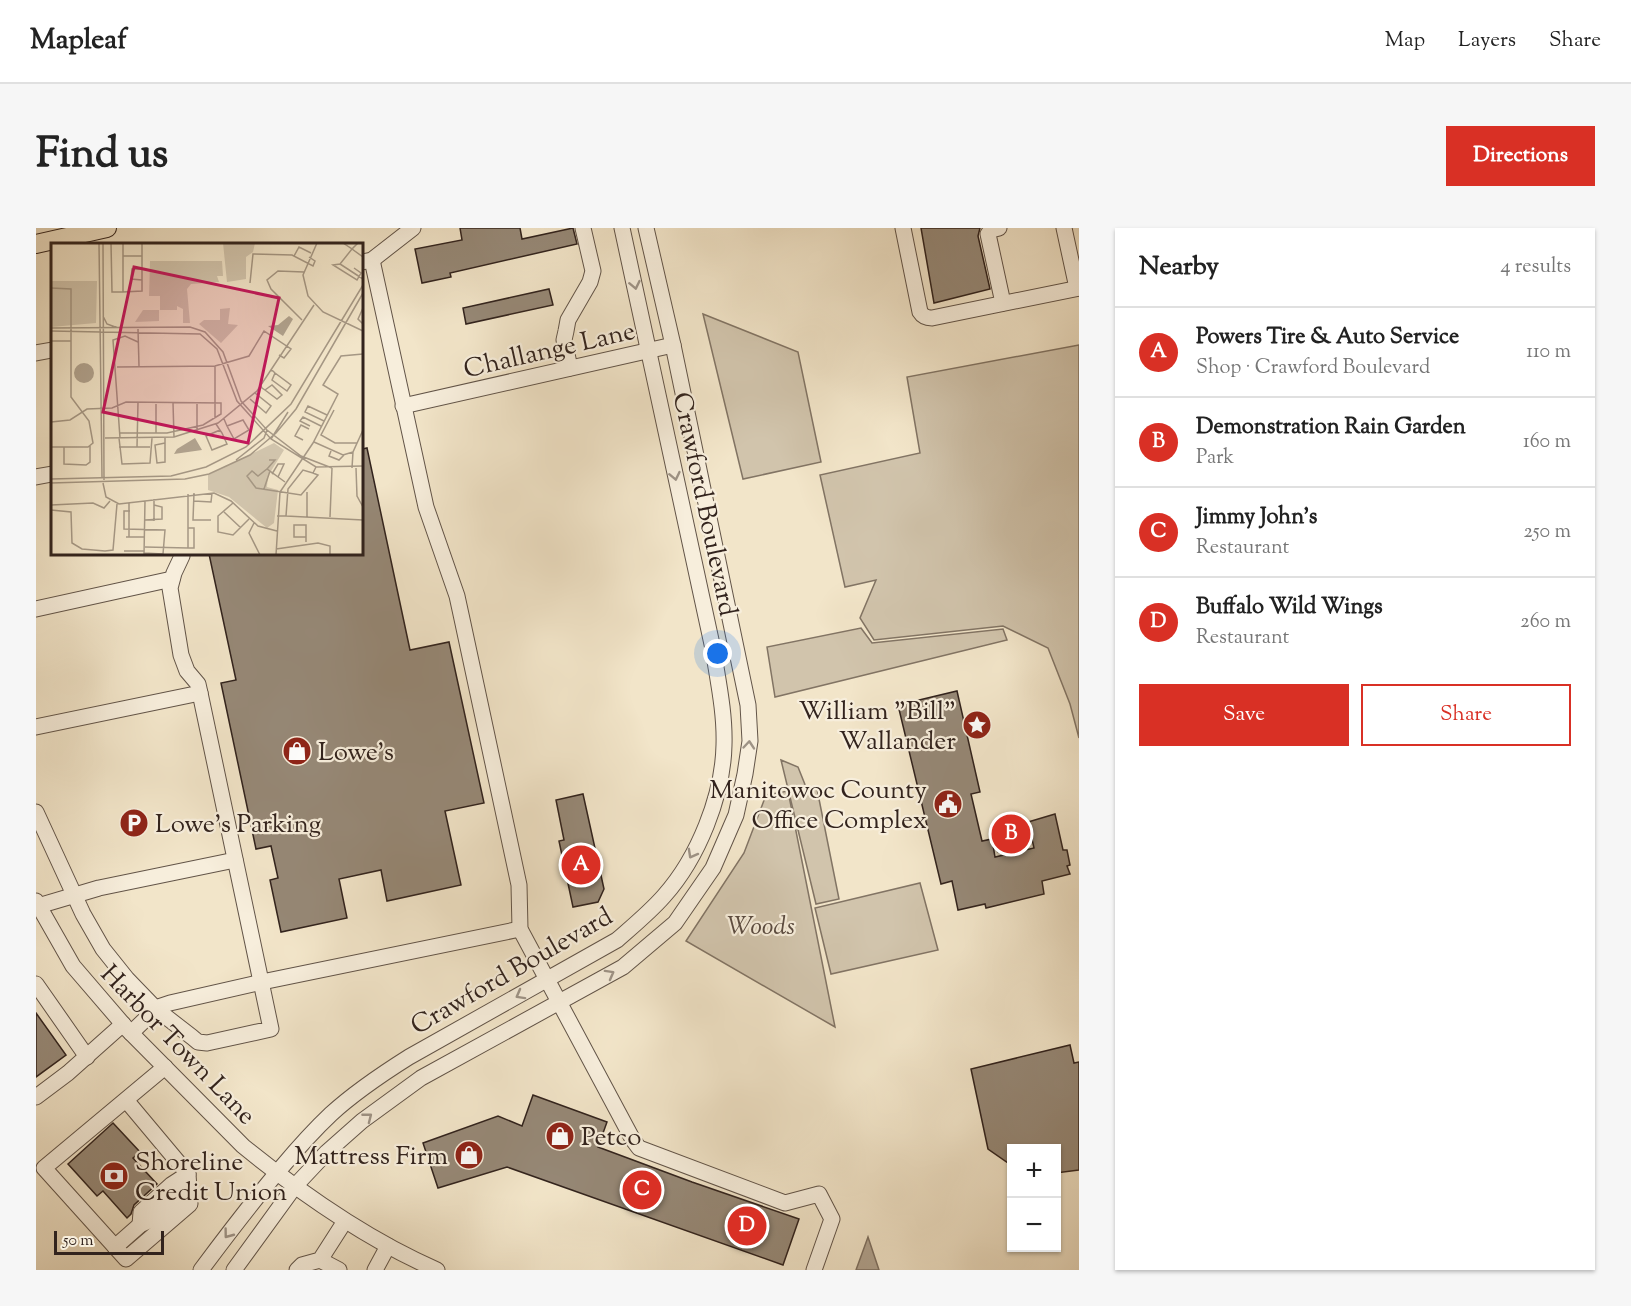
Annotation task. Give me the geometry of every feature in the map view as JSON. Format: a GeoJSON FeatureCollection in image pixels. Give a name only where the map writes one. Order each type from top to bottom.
{"type":"FeatureCollection","features":[{"type":"Feature","properties":{"kind":"main road"},"geometry":{"type":"LineString","coordinates":[[36,244],[107,228]]}},
{"type":"Feature","properties":{"kind":"street"},"geometry":{"type":"LineString","coordinates":[[413,228],[367,261],[426,507],[457,596],[519,885],[520,929],[639,1148],[784,1203],[819,1194],[832,1219],[814,1270]]}},
{"type":"Feature","properties":{"kind":"street"},"geometry":{"type":"LineString","coordinates":[[570,368],[564,340],[568,320],[590,282],[593,271],[583,228]]}},
{"type":"Feature","properties":{"kind":"street","name":"Crawford Boulevard"},"geometry":{"type":"LineString","coordinates":[[201,1270],[278,1172],[323,1122],[369,1083],[409,1057],[617,940],[640,921],[664,896],[684,869],[699,842],[719,783],[724,747],[723,709],[713,650],[622,228]]}},
{"type":"Feature","properties":{"kind":"street","name":"Crawford Boulevard"},"geometry":{"type":"LineString","coordinates":[[234,1270],[295,1186],[317,1161],[348,1133],[420,1078],[623,967],[675,923],[713,868],[736,815],[750,741],[748,705],[673,345],[646,228]]}},
{"type":"Feature","properties":{"kind":"street"},"geometry":{"type":"LineString","coordinates":[[903,228],[920,312],[922,316],[932,318],[1078,288],[1064,228]]}},
{"type":"Feature","properties":{"kind":"street"},"geometry":{"type":"LineString","coordinates":[[999,228],[991,230],[988,234],[1003,303]]}},
{"type":"Feature","properties":{"kind":"street","name":"Challange Lane"},"geometry":{"type":"LineString","coordinates":[[403,406],[673,345]]}},
{"type":"Feature","properties":{"kind":"street"},"geometry":{"type":"LineString","coordinates":[[36,353],[51,350]]}},
{"type":"Feature","properties":{"kind":"street"},"geometry":{"type":"LineString","coordinates":[[36,477],[51,474]]}},
{"type":"Feature","properties":{"kind":"street"},"geometry":{"type":"LineString","coordinates":[[36,812],[92,932],[128,980],[156,1009],[198,1042],[207,1043],[271,1029],[198,684],[187,671],[181,655],[170,588],[182,555]]}},
{"type":"Feature","properties":{"kind":"street"},"geometry":{"type":"LineString","coordinates":[[36,609],[172,579]]}},
{"type":"Feature","properties":{"kind":"street"},"geometry":{"type":"LineString","coordinates":[[701,596],[724,591]]}},
{"type":"Feature","properties":{"kind":"street"},"geometry":{"type":"LineString","coordinates":[[36,727],[200,693]]}},
{"type":"Feature","properties":{"kind":"street"},"geometry":{"type":"LineString","coordinates":[[37,904],[99,888],[235,860]]}},
{"type":"Feature","properties":{"kind":"street","name":"Harbor Town Lane"},"geometry":{"type":"LineString","coordinates":[[37,904],[73,966],[127,1029],[243,1146],[345,1221],[388,1246],[437,1270]]}},
{"type":"Feature","properties":{"kind":"street"},"geometry":{"type":"LineString","coordinates":[[36,1097],[87,1057],[160,1006],[262,982],[520,929]]}},
{"type":"Feature","properties":{"kind":"street"},"geometry":{"type":"LineString","coordinates":[[36,984],[87,1057]]}},
{"type":"Feature","properties":{"kind":"street"},"geometry":{"type":"LineString","coordinates":[[126,1100],[188,1174],[190,1204],[126,1259],[44,1168],[165,1067]]}},
{"type":"Feature","properties":{"kind":"street"},"geometry":{"type":"LineString","coordinates":[[115,1247],[140,1225],[141,1212],[171,1185],[188,1174]]}},
{"type":"Feature","properties":{"kind":"street"},"geometry":{"type":"LineString","coordinates":[[297,1270],[302,1265],[320,1260],[345,1221]]}},
{"type":"Feature","properties":{"kind":"street"},"geometry":{"type":"LineString","coordinates":[[375,1270],[388,1246]]}},
{"type":"Feature","properties":{"kind":"street"},"geometry":{"type":"LineString","coordinates":[[320,1260],[339,1270]]}},
{"type":"Feature","properties":{"kind":"green space"},"geometry":{"type":"Polygon","coordinates":[[[703,314],[798,352],[821,462],[743,479],[703,314]]]}},
{"type":"Feature","properties":{"kind":"green space"},"geometry":{"type":"Polygon","coordinates":[[[1079,345],[1079,738],[1070,704],[1048,648],[1003,626],[874,640],[860,618],[876,580],[845,587],[820,475],[920,453],[907,377],[1079,345]]]}},
{"type":"Feature","properties":{"kind":"green space"},"geometry":{"type":"Polygon","coordinates":[[[861,628],[872,643],[1003,629],[1007,640],[775,697],[767,647],[861,628]]]}},
{"type":"Feature","properties":{"kind":"green space"},"geometry":{"type":"Polygon","coordinates":[[[781,760],[798,767],[806,787],[817,789],[839,899],[816,904],[781,760]]]}},
{"type":"Feature","properties":{"kind":"green space","name":"Woods"},"geometry":{"type":"Polygon","coordinates":[[[788,791],[835,1027],[686,941],[744,853],[766,795],[788,791]]]}},
{"type":"Feature","properties":{"kind":"green space"},"geometry":{"type":"Polygon","coordinates":[[[1024,818],[1030,844],[998,852],[992,825],[1024,818]]]}},
{"type":"Feature","properties":{"kind":"green space"},"geometry":{"type":"Polygon","coordinates":[[[920,883],[938,950],[831,974],[815,908],[920,883]]]}},
{"type":"Feature","properties":{"kind":"shaded area"},"geometry":{"type":"Polygon","coordinates":[[[868,1237],[879,1270],[856,1270],[868,1237]]]}},
{"type":"Feature","properties":{"kind":"building"},"geometry":{"type":"Polygon","coordinates":[[[460,228],[520,228],[522,239],[573,228],[577,244],[450,273],[451,277],[422,283],[415,249],[462,240],[460,228]]]}},
{"type":"Feature","properties":{"kind":"building"},"geometry":{"type":"Polygon","coordinates":[[[921,228],[980,228],[978,236],[990,289],[934,303],[921,228]]]}},
{"type":"Feature","properties":{"kind":"building"},"geometry":{"type":"Polygon","coordinates":[[[549,289],[553,305],[466,324],[463,308],[549,289]]]}},
{"type":"Feature","properties":{"kind":"building"},"geometry":{"type":"Polygon","coordinates":[[[367,448],[410,650],[449,642],[484,803],[445,811],[461,885],[387,901],[381,870],[339,879],[347,918],[281,932],[270,880],[278,878],[271,846],[256,849],[221,683],[236,680],[209,555],[363,555],[363,449],[367,448]]]}},
{"type":"Feature","properties":{"kind":"building","name":"Manitowoc County Office Complex"},"geometry":{"type":"Polygon","coordinates":[[[957,691],[980,792],[971,794],[982,841],[992,839],[995,857],[1034,848],[1028,822],[1055,814],[1063,850],[1067,850],[1070,865],[1067,866],[1070,874],[1042,881],[1044,894],[986,908],[985,904],[958,910],[952,881],[941,884],[898,705],[957,691]]]}},
{"type":"Feature","properties":{"kind":"building"},"geometry":{"type":"Polygon","coordinates":[[[583,794],[604,889],[598,902],[573,907],[559,841],[564,840],[556,800],[583,794]]]}},
{"type":"Feature","properties":{"kind":"building"},"geometry":{"type":"Polygon","coordinates":[[[36,1013],[66,1055],[36,1077],[36,1013]]]}},
{"type":"Feature","properties":{"kind":"building"},"geometry":{"type":"Polygon","coordinates":[[[1070,1045],[1074,1063],[1079,1062],[1079,1170],[1061,1172],[1061,1144],[1007,1144],[1007,1162],[988,1149],[971,1069],[1070,1045]]]}},
{"type":"Feature","properties":{"kind":"building"},"geometry":{"type":"Polygon","coordinates":[[[533,1095],[607,1122],[598,1147],[799,1219],[783,1265],[507,1167],[438,1188],[423,1143],[498,1116],[522,1126],[533,1095]]]}},
{"type":"Feature","properties":{"kind":"building","name":"Shoreline Credit Union"},"geometry":{"type":"Polygon","coordinates":[[[113,1123],[140,1152],[133,1158],[157,1184],[134,1205],[127,1218],[103,1191],[97,1196],[68,1164],[113,1123]]]}},
{"type":"Feature","properties":{"kind":"place","name":"William \"Bill\" Wallander"},"geometry":{"type":"Point","coordinates":[977,725]}},
{"type":"Feature","properties":{"kind":"place","name":"Lowe's"},"geometry":{"type":"Point","coordinates":[297,751]}},
{"type":"Feature","properties":{"kind":"place","name":"Manitowoc County Office Complex"},"geometry":{"type":"Point","coordinates":[948,804]}},
{"type":"Feature","properties":{"kind":"place","name":"Lowe's Parking"},"geometry":{"type":"Point","coordinates":[134,823]}},
{"type":"Feature","properties":{"kind":"place","name":"Demonstration Rain Garden"},"geometry":{"type":"Point","coordinates":[1011,834]}},
{"type":"Feature","properties":{"kind":"place","name":"Powers Tire & Auto Service"},"geometry":{"type":"Point","coordinates":[581,865]}},
{"type":"Feature","properties":{"kind":"place","name":"Petco"},"geometry":{"type":"Point","coordinates":[560,1136]}},
{"type":"Feature","properties":{"kind":"place","name":"Mattress Firm"},"geometry":{"type":"Point","coordinates":[469,1155]}},
{"type":"Feature","properties":{"kind":"place","name":"Shoreline Credit Union"},"geometry":{"type":"Point","coordinates":[114,1176]}},
{"type":"Feature","properties":{"kind":"place","name":"Jimmy John's"},"geometry":{"type":"Point","coordinates":[642,1190]}},
{"type":"Feature","properties":{"kind":"place","name":"Buffalo Wild Wings"},"geometry":{"type":"Point","coordinates":[747,1226]}}]}
